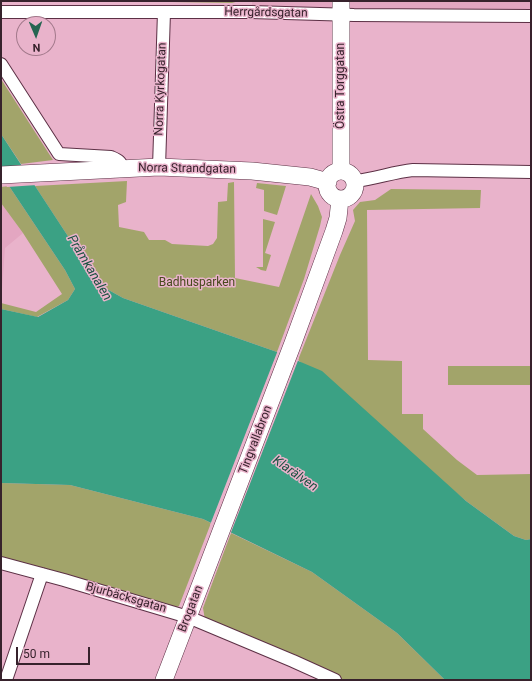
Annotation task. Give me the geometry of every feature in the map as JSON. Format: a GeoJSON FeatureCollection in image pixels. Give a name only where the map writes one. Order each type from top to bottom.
{"type":"FeatureCollection","features":[{"type":"Feature","properties":{"kind":"street","name":"Herrgårdsgatan"},"geometry":{"type":"LineString","coordinates":[[1,12],[103,6],[164,12],[250,6],[341,8],[531,16]]}},
{"type":"Feature","properties":{"kind":"street","name":"Östra Torggatan"},"geometry":{"type":"LineString","coordinates":[[341,8],[341,170]]}},
{"type":"Feature","properties":{"kind":"street","name":"Norra Kyrkogatan"},"geometry":{"type":"LineString","coordinates":[[159,167],[164,12]]}},
{"type":"Feature","properties":{"kind":"street"},"geometry":{"type":"LineString","coordinates":[[1,64],[59,154],[111,157],[118,160],[122,164],[123,169]]}},
{"type":"Feature","properties":{"kind":"street","name":"Norra Strandgatan"},"geometry":{"type":"LineString","coordinates":[[1,175],[159,167],[252,171],[310,177],[328,182]]}},
{"type":"Feature","properties":{"kind":"street"},"geometry":{"type":"LineString","coordinates":[[341,170],[350,173],[355,181],[355,188],[352,194],[346,198],[335,197],[330,192],[328,182],[334,173],[341,170]]}},
{"type":"Feature","properties":{"kind":"street"},"geometry":{"type":"LineString","coordinates":[[355,181],[378,178],[396,172],[412,170],[531,172]]}},
{"type":"Feature","properties":{"kind":"street","name":"Tingvallabron"},"geometry":{"type":"LineString","coordinates":[[218,537],[293,343],[334,231],[338,218],[340,198]]}},
{"type":"Feature","properties":{"kind":"street","name":"Brogatan"},"geometry":{"type":"LineString","coordinates":[[164,680],[218,537]]}},
{"type":"Feature","properties":{"kind":"street","name":"Bjurbäcksgatan"},"geometry":{"type":"LineString","coordinates":[[1,563],[188,617],[322,677],[335,680]]}},
{"type":"Feature","properties":{"kind":"street"},"geometry":{"type":"LineString","coordinates":[[6,680],[42,574]]}},
{"type":"Feature","properties":{"kind":"shaded area"},"geometry":{"type":"Polygon","coordinates":[[[252,1],[531,1],[531,11],[252,10],[252,1]]]}},
{"type":"Feature","properties":{"kind":"shaded area"},"geometry":{"type":"Polygon","coordinates":[[[1,203],[23,233],[5,248],[1,303],[1,203]]]}},
{"type":"Feature","properties":{"kind":"green space"},"geometry":{"type":"Polygon","coordinates":[[[172,1],[239,1],[232,3],[172,1]]]}},
{"type":"Feature","properties":{"kind":"green space"},"geometry":{"type":"Polygon","coordinates":[[[1,79],[53,160],[21,164],[1,134],[1,79]]]}},
{"type":"Feature","properties":{"kind":"green space","name":"Badhusparken"},"geometry":{"type":"Polygon","coordinates":[[[127,181],[126,202],[118,205],[119,227],[144,232],[149,240],[165,240],[172,244],[208,246],[213,244],[217,238],[218,202],[227,201],[228,183],[234,182],[235,278],[279,287],[311,194],[322,217],[304,279],[277,352],[123,298],[96,283],[79,253],[35,186],[127,181]]]}},
{"type":"Feature","properties":{"kind":"green space"},"geometry":{"type":"Polygon","coordinates":[[[257,183],[286,186],[277,215],[264,211],[264,190],[256,188],[257,183]]]}},
{"type":"Feature","properties":{"kind":"green space"},"geometry":{"type":"Polygon","coordinates":[[[9,186],[65,270],[75,289],[68,300],[37,317],[1,309],[1,303],[36,312],[62,294],[23,233],[1,203],[1,187],[9,186]]]}},
{"type":"Feature","properties":{"kind":"green space"},"geometry":{"type":"Polygon","coordinates":[[[391,189],[481,190],[480,208],[367,210],[368,360],[402,361],[402,414],[423,414],[423,429],[457,460],[477,475],[531,474],[531,539],[526,540],[514,536],[466,501],[298,360],[355,221],[353,210],[360,202],[375,200],[391,189]]]}},
{"type":"Feature","properties":{"kind":"green space"},"geometry":{"type":"Polygon","coordinates":[[[263,219],[275,222],[265,253],[271,255],[266,271],[256,267],[263,267],[263,219]]]}},
{"type":"Feature","properties":{"kind":"green space"},"geometry":{"type":"Polygon","coordinates":[[[448,366],[531,366],[531,385],[448,385],[448,366]]]}},
{"type":"Feature","properties":{"kind":"green space"},"geometry":{"type":"Polygon","coordinates":[[[1,483],[70,485],[203,519],[211,523],[179,606],[171,610],[151,604],[148,599],[66,575],[1,564],[1,483]]]}},
{"type":"Feature","properties":{"kind":"green space"},"geometry":{"type":"Polygon","coordinates":[[[231,533],[312,572],[397,633],[445,680],[332,680],[205,620],[203,608],[231,533]]]}},
{"type":"Feature","properties":{"kind":"water","name":"Klarälven"},"geometry":{"type":"Polygon","coordinates":[[[1,134],[79,253],[96,283],[123,298],[277,352],[322,371],[466,501],[514,536],[526,540],[531,539],[531,680],[445,680],[397,633],[312,572],[203,519],[70,485],[1,483],[1,309],[38,317],[68,300],[75,289],[65,270],[1,174],[1,134]]]}},
{"type":"Feature","properties":{"kind":"pier"},"geometry":{"type":"Polygon","coordinates":[[[25,167],[37,185],[7,187],[1,177],[25,167]]]}},
{"type":"Feature","properties":{"kind":"pier"},"geometry":{"type":"Polygon","coordinates":[[[278,350],[299,358],[230,535],[210,525],[278,350]]]}},
{"type":"Feature","properties":{"kind":"water label","name":"Pråmkanalen"},"geometry":{"type":"Point","coordinates":[89,268]}}]}
